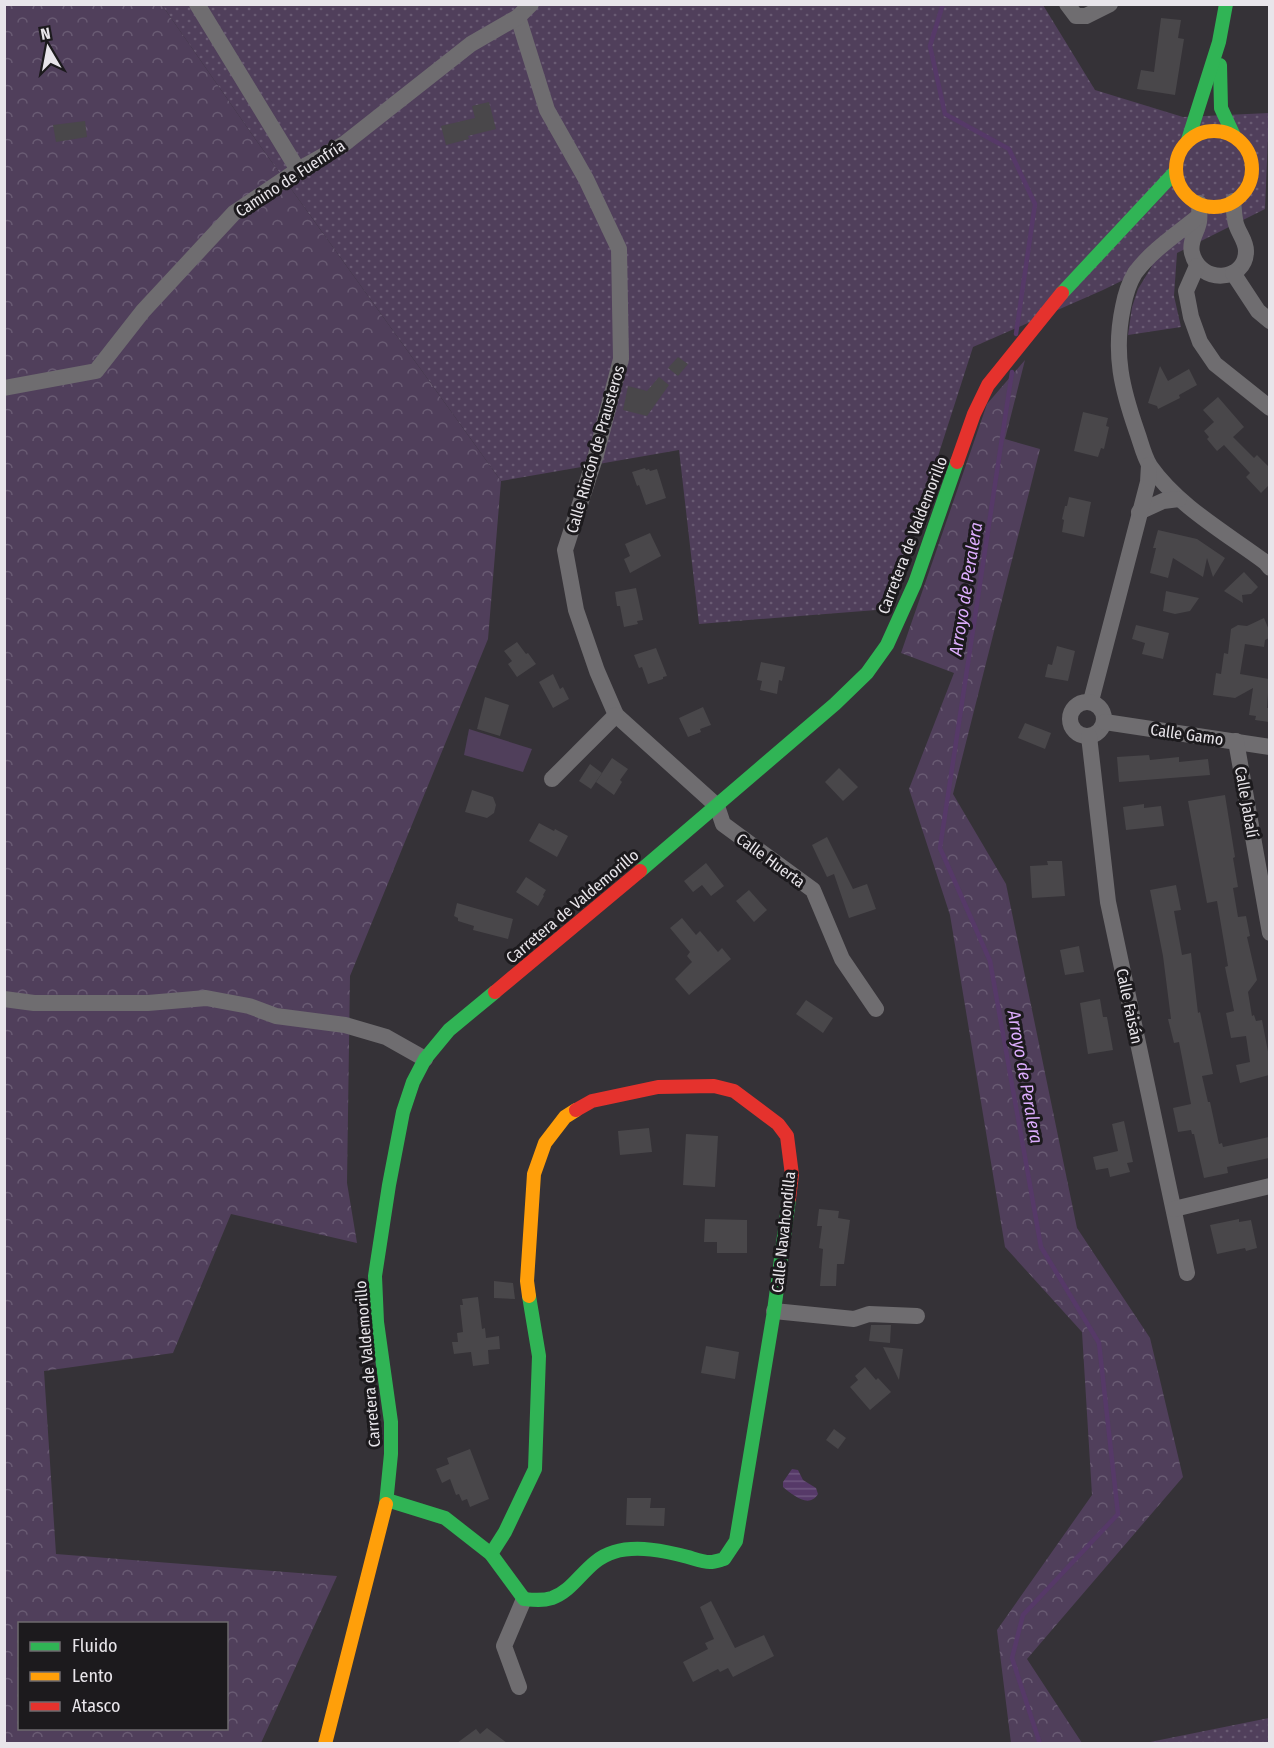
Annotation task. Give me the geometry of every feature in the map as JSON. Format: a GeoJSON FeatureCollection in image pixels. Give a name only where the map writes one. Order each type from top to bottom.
{"type":"FeatureCollection","features":[{"type":"Feature","properties":{"kind":"main road"},"geometry":{"type":"LineString","coordinates":[[1220,42],[1221,108],[1234,136],[1248,153],[1251,175],[1242,194],[1233,201],[1222,206],[1195,205],[1178,180],[1177,160],[1188,140],[1220,42],[1226,4]]}},
{"type":"Feature","properties":{"kind":"main road"},"geometry":{"type":"LineString","coordinates":[[1188,140],[1210,131],[1234,136]]}},
{"type":"Feature","properties":{"kind":"main road","name":"Carretera de Valdemorillo"},"geometry":{"type":"LineString","coordinates":[[325,1743],[387,1500],[391,1422],[377,1322],[375,1276],[402,1112],[413,1082],[425,1059],[449,1030],[717,806],[835,704],[867,673],[887,645],[915,582],[974,414],[988,385],[1070,283],[1176,171]]}},
{"type":"Feature","properties":{"kind":"main road","name":"Carretera de Valdemorillo"},"geometry":{"type":"LineString","coordinates":[[1132,217],[1163,201],[1195,205]]}},
{"type":"Feature","properties":{"kind":"main road","name":"Calle Navahondilla"},"geometry":{"type":"LineString","coordinates":[[491,1554],[505,1532],[535,1469],[539,1356],[527,1281],[534,1174],[545,1143],[565,1117],[592,1101],[658,1087],[714,1086],[734,1091],[778,1124],[787,1136],[792,1176],[774,1311],[736,1541],[724,1559],[709,1562],[658,1551],[613,1552],[593,1562],[563,1593],[550,1599],[537,1601],[524,1599]]}},
{"type":"Feature","properties":{"kind":"main road"},"geometry":{"type":"LineString","coordinates":[[387,1500],[445,1518],[491,1554],[524,1599]]}},
{"type":"Feature","properties":{"kind":"street"},"geometry":{"type":"LineString","coordinates":[[197,4],[298,170]]}},
{"type":"Feature","properties":{"kind":"street","name":"Camino de Fuenfría"},"geometry":{"type":"LineString","coordinates":[[4,388],[96,371],[143,311],[234,213],[298,170],[344,144],[471,44],[518,16],[531,4]]}},
{"type":"Feature","properties":{"kind":"street"},"geometry":{"type":"LineString","coordinates":[[1067,4],[1076,16],[1086,16],[1110,4]]}},
{"type":"Feature","properties":{"kind":"street","name":"Calle Rincón de Prausteros"},"geometry":{"type":"LineString","coordinates":[[518,16],[547,110],[586,180],[620,249],[621,359],[596,455],[566,550],[576,610],[616,715],[717,806]]}},
{"type":"Feature","properties":{"kind":"street"},"geometry":{"type":"LineString","coordinates":[[1166,243],[1181,243],[1205,273],[1215,276],[1233,273],[1242,265],[1246,252],[1244,239],[1237,225],[1233,201]]}},
{"type":"Feature","properties":{"kind":"street"},"geometry":{"type":"LineString","coordinates":[[1195,205],[1166,243],[1153,251],[1134,275],[1124,299],[1119,332],[1119,367],[1125,398],[1149,465],[1179,499],[1265,561],[1269,568]]}},
{"type":"Feature","properties":{"kind":"street"},"geometry":{"type":"LineString","coordinates":[[1195,205],[1200,222],[1192,237],[1194,259],[1186,291],[1191,317],[1200,342],[1215,364],[1269,408]]}},
{"type":"Feature","properties":{"kind":"street"},"geometry":{"type":"LineString","coordinates":[[1233,273],[1258,311],[1269,321]]}},
{"type":"Feature","properties":{"kind":"street"},"geometry":{"type":"LineString","coordinates":[[1091,701],[1148,482],[1149,465]]}},
{"type":"Feature","properties":{"kind":"street"},"geometry":{"type":"LineString","coordinates":[[1140,512],[1163,501],[1179,499]]}},
{"type":"Feature","properties":{"kind":"street"},"geometry":{"type":"LineString","coordinates":[[1091,701],[1102,709],[1105,722],[1096,734],[1081,735],[1071,725],[1070,717],[1077,704],[1091,701]]}},
{"type":"Feature","properties":{"kind":"street"},"geometry":{"type":"LineString","coordinates":[[552,780],[616,715]]}},
{"type":"Feature","properties":{"kind":"street","name":"Calle Gamo"},"geometry":{"type":"LineString","coordinates":[[1105,722],[1269,747]]}},
{"type":"Feature","properties":{"kind":"street","name":"Calle Faisán"},"geometry":{"type":"LineString","coordinates":[[1089,736],[1108,902],[1187,1273]]}},
{"type":"Feature","properties":{"kind":"street","name":"Calle Jabalí"},"geometry":{"type":"LineString","coordinates":[[1236,741],[1269,933]]}},
{"type":"Feature","properties":{"kind":"street","name":"Calle Huerta"},"geometry":{"type":"LineString","coordinates":[[717,806],[723,824],[813,890],[842,959],[876,1009]]}},
{"type":"Feature","properties":{"kind":"street"},"geometry":{"type":"LineString","coordinates":[[4,999],[34,1003],[148,1003],[206,998],[249,1006],[276,1016],[345,1025],[386,1038],[425,1059]]}},
{"type":"Feature","properties":{"kind":"street"},"geometry":{"type":"LineString","coordinates":[[1174,1209],[1269,1186]]}},
{"type":"Feature","properties":{"kind":"street","name":"Calle Navahondilla"},"geometry":{"type":"LineString","coordinates":[[774,1311],[854,1319],[869,1314],[917,1316]]}},
{"type":"Feature","properties":{"kind":"street"},"geometry":{"type":"LineString","coordinates":[[519,1687],[504,1646],[524,1599]]}},
{"type":"Feature","properties":{"kind":"green space"},"geometry":{"type":"Polygon","coordinates":[[[5,5],[162,5],[501,481],[488,639],[350,976],[347,1183],[357,1243],[231,1214],[173,1353],[44,1371],[56,1554],[337,1576],[261,1743],[5,1744],[5,5]]]}},
{"type":"Feature","properties":{"kind":"green space"},"geometry":{"type":"Polygon","coordinates":[[[162,5],[1043,5],[1095,90],[1183,117],[1269,113],[1265,209],[1177,253],[1174,296],[1181,327],[1128,335],[1132,307],[1138,289],[1152,266],[973,347],[889,609],[699,624],[679,450],[501,481],[162,5]]]}},
{"type":"Feature","properties":{"kind":"green space"},"geometry":{"type":"Polygon","coordinates":[[[1025,360],[1005,439],[1040,449],[953,794],[1006,884],[1077,1228],[1150,1338],[1183,1477],[1027,1659],[1082,1743],[1011,1743],[997,1630],[1092,1495],[1082,1332],[1005,1247],[950,915],[909,789],[954,673],[901,653],[987,404],[1025,360]]]}},
{"type":"Feature","properties":{"kind":"green space"},"geometry":{"type":"Polygon","coordinates":[[[469,729],[532,749],[523,772],[464,755],[469,729]]]}},
{"type":"Feature","properties":{"kind":"green space"},"geometry":{"type":"Polygon","coordinates":[[[1269,1718],[1269,1743],[1145,1743],[1269,1718]]]}},
{"type":"Feature","properties":{"kind":"shaded area"},"geometry":{"type":"Polygon","coordinates":[[[792,1469],[798,1470],[803,1480],[816,1488],[818,1494],[814,1498],[801,1499],[783,1487],[783,1482],[792,1469]]]}},
{"type":"Feature","properties":{"kind":"building"},"geometry":{"type":"Polygon","coordinates":[[[1161,18],[1181,20],[1178,38],[1184,39],[1175,95],[1137,89],[1141,70],[1154,72],[1161,18]]]}},
{"type":"Feature","properties":{"kind":"building"},"geometry":{"type":"Polygon","coordinates":[[[489,102],[496,129],[468,136],[469,139],[446,145],[441,126],[475,118],[472,106],[489,102]]]}},
{"type":"Feature","properties":{"kind":"building"},"geometry":{"type":"Polygon","coordinates":[[[85,121],[87,137],[56,142],[53,125],[85,121]]]}},
{"type":"Feature","properties":{"kind":"building"},"geometry":{"type":"Polygon","coordinates":[[[678,357],[688,364],[678,376],[668,368],[678,357]]]}},
{"type":"Feature","properties":{"kind":"building"},"geometry":{"type":"Polygon","coordinates":[[[1160,366],[1168,381],[1189,369],[1197,385],[1179,395],[1180,398],[1158,409],[1157,406],[1148,403],[1160,366]]]}},
{"type":"Feature","properties":{"kind":"building"},"geometry":{"type":"Polygon","coordinates":[[[659,377],[669,385],[647,416],[623,410],[628,386],[647,391],[659,377]]]}},
{"type":"Feature","properties":{"kind":"building"},"geometry":{"type":"Polygon","coordinates":[[[1218,397],[1244,427],[1233,437],[1254,458],[1257,455],[1269,467],[1269,485],[1261,493],[1246,477],[1250,473],[1224,445],[1217,451],[1207,439],[1209,437],[1204,431],[1214,422],[1203,410],[1218,397]]]}},
{"type":"Feature","properties":{"kind":"building"},"geometry":{"type":"Polygon","coordinates":[[[1083,412],[1108,418],[1106,426],[1109,427],[1104,449],[1101,448],[1098,457],[1074,451],[1083,412]]]}},
{"type":"Feature","properties":{"kind":"building"},"geometry":{"type":"Polygon","coordinates":[[[645,468],[650,471],[657,469],[666,498],[646,505],[632,472],[645,468]]]}},
{"type":"Feature","properties":{"kind":"building"},"geometry":{"type":"Polygon","coordinates":[[[1069,497],[1091,502],[1084,537],[1062,532],[1064,520],[1062,519],[1069,497]]]}},
{"type":"Feature","properties":{"kind":"building"},"geometry":{"type":"Polygon","coordinates":[[[1158,530],[1197,539],[1225,558],[1213,577],[1207,558],[1203,577],[1173,558],[1168,578],[1150,573],[1158,530]]]}},
{"type":"Feature","properties":{"kind":"building"},"geometry":{"type":"Polygon","coordinates":[[[650,533],[661,556],[630,573],[624,559],[630,556],[625,544],[650,533]]]}},
{"type":"Feature","properties":{"kind":"building"},"geometry":{"type":"Polygon","coordinates":[[[1244,572],[1258,587],[1251,594],[1242,595],[1243,603],[1224,591],[1244,572]]]}},
{"type":"Feature","properties":{"kind":"building"},"geometry":{"type":"Polygon","coordinates":[[[636,588],[643,620],[637,621],[638,624],[624,627],[615,592],[636,588]]]}},
{"type":"Feature","properties":{"kind":"building"},"geometry":{"type":"Polygon","coordinates":[[[1166,591],[1199,598],[1190,611],[1175,614],[1163,611],[1166,591]]]}},
{"type":"Feature","properties":{"kind":"building"},"geometry":{"type":"Polygon","coordinates":[[[1264,618],[1269,630],[1269,638],[1265,640],[1264,647],[1245,644],[1240,674],[1269,679],[1267,708],[1269,708],[1269,722],[1255,720],[1256,716],[1249,715],[1253,688],[1235,698],[1213,695],[1216,673],[1221,674],[1224,653],[1228,654],[1231,629],[1238,625],[1247,626],[1264,618]]]}},
{"type":"Feature","properties":{"kind":"building"},"geometry":{"type":"Polygon","coordinates":[[[1136,625],[1169,633],[1163,659],[1142,654],[1145,643],[1132,639],[1136,625]]]}},
{"type":"Feature","properties":{"kind":"building"},"geometry":{"type":"Polygon","coordinates":[[[517,642],[536,664],[517,677],[508,664],[512,661],[504,651],[517,642]]]}},
{"type":"Feature","properties":{"kind":"building"},"geometry":{"type":"Polygon","coordinates":[[[1057,646],[1075,651],[1068,681],[1045,677],[1048,664],[1052,665],[1057,646]]]}},
{"type":"Feature","properties":{"kind":"building"},"geometry":{"type":"Polygon","coordinates":[[[656,648],[667,676],[648,684],[642,667],[639,668],[634,655],[656,648]]]}},
{"type":"Feature","properties":{"kind":"building"},"geometry":{"type":"Polygon","coordinates":[[[761,662],[785,667],[782,681],[779,680],[777,694],[760,690],[762,681],[757,680],[761,662]]]}},
{"type":"Feature","properties":{"kind":"building"},"geometry":{"type":"Polygon","coordinates":[[[553,674],[560,689],[563,687],[569,699],[553,708],[539,682],[553,674]]]}},
{"type":"Feature","properties":{"kind":"building"},"geometry":{"type":"Polygon","coordinates":[[[485,697],[509,705],[500,736],[477,729],[485,697]]]}},
{"type":"Feature","properties":{"kind":"building"},"geometry":{"type":"Polygon","coordinates":[[[703,707],[711,725],[688,737],[679,718],[703,707]]]}},
{"type":"Feature","properties":{"kind":"building"},"geometry":{"type":"Polygon","coordinates":[[[1025,723],[1051,733],[1045,749],[1018,738],[1025,723]]]}},
{"type":"Feature","properties":{"kind":"building"},"geometry":{"type":"Polygon","coordinates":[[[1149,755],[1150,760],[1179,757],[1179,762],[1208,759],[1210,775],[1119,782],[1117,757],[1149,755]]]}},
{"type":"Feature","properties":{"kind":"building"},"geometry":{"type":"Polygon","coordinates":[[[612,758],[628,769],[620,780],[622,782],[614,795],[596,782],[612,758]]]}},
{"type":"Feature","properties":{"kind":"building"},"geometry":{"type":"Polygon","coordinates":[[[590,764],[602,773],[591,789],[579,781],[590,764]]]}},
{"type":"Feature","properties":{"kind":"building"},"geometry":{"type":"Polygon","coordinates":[[[839,768],[858,787],[843,801],[825,782],[839,768]]]}},
{"type":"Feature","properties":{"kind":"building"},"geometry":{"type":"Polygon","coordinates":[[[472,790],[493,797],[496,805],[494,813],[487,818],[465,812],[472,790]]]}},
{"type":"Feature","properties":{"kind":"building"},"geometry":{"type":"Polygon","coordinates":[[[1225,795],[1235,857],[1233,858],[1238,887],[1233,888],[1238,917],[1246,916],[1250,936],[1247,937],[1257,980],[1248,992],[1252,1016],[1254,1015],[1256,1021],[1262,1020],[1269,1057],[1269,1075],[1240,1083],[1236,1065],[1250,1062],[1246,1036],[1231,1038],[1226,1013],[1234,1011],[1225,967],[1228,966],[1217,901],[1207,903],[1188,801],[1225,795]]]}},
{"type":"Feature","properties":{"kind":"building"},"geometry":{"type":"Polygon","coordinates":[[[1144,804],[1144,808],[1161,806],[1164,826],[1126,830],[1123,807],[1144,804]]]}},
{"type":"Feature","properties":{"kind":"building"},"geometry":{"type":"Polygon","coordinates":[[[539,823],[568,836],[557,857],[529,841],[539,823]]]}},
{"type":"Feature","properties":{"kind":"building"},"geometry":{"type":"Polygon","coordinates":[[[827,837],[853,889],[867,884],[876,909],[849,918],[834,874],[827,877],[812,845],[827,837]]]}},
{"type":"Feature","properties":{"kind":"building"},"geometry":{"type":"Polygon","coordinates":[[[1047,861],[1062,861],[1065,896],[1032,898],[1030,866],[1048,865],[1047,861]]]}},
{"type":"Feature","properties":{"kind":"building"},"geometry":{"type":"Polygon","coordinates":[[[706,863],[724,886],[711,896],[702,885],[693,892],[684,881],[706,863]]]}},
{"type":"Feature","properties":{"kind":"building"},"geometry":{"type":"Polygon","coordinates":[[[526,877],[546,890],[538,906],[516,892],[526,877]]]}},
{"type":"Feature","properties":{"kind":"building"},"geometry":{"type":"Polygon","coordinates":[[[1176,885],[1181,910],[1174,911],[1182,955],[1191,953],[1198,1013],[1200,1012],[1213,1074],[1202,1076],[1219,1144],[1222,1143],[1223,1147],[1269,1137],[1269,1158],[1227,1167],[1228,1173],[1204,1178],[1194,1134],[1191,1130],[1178,1132],[1173,1108],[1191,1104],[1179,1042],[1174,1043],[1168,1019],[1171,1019],[1163,956],[1150,890],[1176,885]]]}},
{"type":"Feature","properties":{"kind":"building"},"geometry":{"type":"Polygon","coordinates":[[[749,890],[767,910],[754,922],[736,901],[749,890]]]}},
{"type":"Feature","properties":{"kind":"building"},"geometry":{"type":"Polygon","coordinates":[[[457,903],[513,919],[508,939],[473,930],[474,926],[458,921],[458,918],[454,916],[457,903]]]}},
{"type":"Feature","properties":{"kind":"building"},"geometry":{"type":"Polygon","coordinates":[[[682,918],[696,935],[700,931],[718,952],[722,948],[731,959],[689,995],[675,979],[692,962],[687,956],[690,952],[670,928],[682,918]]]}},
{"type":"Feature","properties":{"kind":"building"},"geometry":{"type":"Polygon","coordinates":[[[1079,946],[1084,972],[1065,975],[1060,950],[1079,946]]]}},
{"type":"Feature","properties":{"kind":"building"},"geometry":{"type":"Polygon","coordinates":[[[1100,999],[1103,1017],[1107,1017],[1113,1050],[1088,1054],[1080,1003],[1100,999]]]}},
{"type":"Feature","properties":{"kind":"building"},"geometry":{"type":"Polygon","coordinates":[[[806,1000],[833,1018],[823,1033],[796,1014],[806,1000]]]}},
{"type":"Feature","properties":{"kind":"building"},"geometry":{"type":"Polygon","coordinates":[[[1124,1121],[1133,1162],[1127,1163],[1130,1172],[1110,1177],[1108,1168],[1096,1170],[1093,1157],[1118,1151],[1112,1124],[1124,1121]]]}},
{"type":"Feature","properties":{"kind":"building"},"geometry":{"type":"Polygon","coordinates":[[[649,1128],[652,1152],[620,1155],[618,1131],[649,1128]]]}},
{"type":"Feature","properties":{"kind":"building"},"geometry":{"type":"Polygon","coordinates":[[[686,1134],[718,1136],[715,1187],[683,1185],[686,1134]]]}},
{"type":"Feature","properties":{"kind":"building"},"geometry":{"type":"Polygon","coordinates":[[[819,1209],[839,1211],[838,1218],[850,1220],[844,1264],[837,1264],[836,1286],[820,1286],[823,1249],[819,1248],[822,1226],[817,1226],[819,1209]]]}},
{"type":"Feature","properties":{"kind":"building"},"geometry":{"type":"Polygon","coordinates":[[[705,1219],[747,1220],[747,1253],[717,1253],[717,1242],[704,1242],[705,1219]]]}},
{"type":"Feature","properties":{"kind":"building"},"geometry":{"type":"Polygon","coordinates":[[[1239,1219],[1239,1222],[1251,1220],[1257,1248],[1217,1254],[1210,1225],[1239,1219]]]}},
{"type":"Feature","properties":{"kind":"building"},"geometry":{"type":"Polygon","coordinates":[[[494,1281],[513,1283],[515,1299],[494,1298],[494,1281]]]}},
{"type":"Feature","properties":{"kind":"building"},"geometry":{"type":"Polygon","coordinates":[[[478,1297],[482,1329],[485,1328],[486,1338],[499,1336],[500,1349],[488,1350],[489,1364],[473,1366],[471,1352],[454,1354],[452,1342],[458,1342],[457,1333],[463,1332],[460,1305],[463,1305],[462,1299],[478,1297]]]}},
{"type":"Feature","properties":{"kind":"building"},"geometry":{"type":"Polygon","coordinates":[[[871,1325],[891,1325],[890,1343],[869,1341],[871,1325]]]}},
{"type":"Feature","properties":{"kind":"building"},"geometry":{"type":"Polygon","coordinates":[[[706,1346],[739,1352],[735,1379],[701,1373],[706,1346]]]}},
{"type":"Feature","properties":{"kind":"building"},"geometry":{"type":"Polygon","coordinates":[[[883,1347],[903,1349],[899,1380],[883,1347]]]}},
{"type":"Feature","properties":{"kind":"building"},"geometry":{"type":"Polygon","coordinates":[[[865,1367],[891,1392],[870,1410],[850,1387],[858,1380],[855,1376],[865,1367]]]}},
{"type":"Feature","properties":{"kind":"building"},"geometry":{"type":"Polygon","coordinates":[[[834,1429],[846,1438],[838,1449],[826,1440],[834,1429]]]}},
{"type":"Feature","properties":{"kind":"building"},"geometry":{"type":"Polygon","coordinates":[[[470,1449],[489,1499],[470,1507],[467,1499],[462,1501],[459,1494],[456,1495],[450,1479],[442,1483],[436,1469],[449,1464],[447,1458],[470,1449]]]}},
{"type":"Feature","properties":{"kind":"building"},"geometry":{"type":"Polygon","coordinates":[[[627,1498],[651,1498],[650,1508],[665,1508],[664,1526],[626,1525],[627,1498]]]}},
{"type":"Feature","properties":{"kind":"building"},"geometry":{"type":"Polygon","coordinates":[[[711,1601],[735,1648],[764,1635],[774,1656],[733,1677],[728,1668],[720,1672],[718,1669],[693,1682],[683,1662],[708,1649],[705,1643],[714,1639],[700,1607],[711,1601]]]}},
{"type":"Feature","properties":{"kind":"building"},"geometry":{"type":"Polygon","coordinates":[[[487,1728],[507,1743],[457,1743],[476,1729],[480,1734],[487,1728]]]}},
{"type":"Feature","properties":{"kind":"waterway"},"geometry":{"type":"LineString","coordinates":[[943,4],[930,46],[945,114],[1009,149],[1035,204],[1016,334]]}},
{"type":"Feature","properties":{"kind":"waterway","name":"Arroyo de Peralera"},"geometry":{"type":"LineString","coordinates":[[1012,372],[940,848],[990,961],[1041,1247],[1099,1343],[1118,1514],[1023,1615],[1012,1658],[1040,1744]]}},
{"type":"Feature","properties":{"kind":"traffic: fast"},"geometry":{"type":"LineString","coordinates":[[1188,140],[1219,42],[1226,4]]}},
{"type":"Feature","properties":{"kind":"traffic: fast"},"geometry":{"type":"LineString","coordinates":[[1220,65],[1221,108],[1234,136]]}},
{"type":"Feature","properties":{"kind":"traffic: fast"},"geometry":{"type":"LineString","coordinates":[[1062,293],[1176,171]]}},
{"type":"Feature","properties":{"kind":"traffic: fast"},"geometry":{"type":"LineString","coordinates":[[640,871],[835,704],[867,673],[887,645],[915,583],[957,462]]}},
{"type":"Feature","properties":{"kind":"traffic: fast"},"geometry":{"type":"LineString","coordinates":[[386,1504],[391,1454],[391,1422],[377,1322],[375,1276],[403,1112],[413,1082],[425,1059],[449,1030],[495,992]]}},
{"type":"Feature","properties":{"kind":"traffic: fast"},"geometry":{"type":"LineString","coordinates":[[387,1500],[445,1518],[491,1554],[524,1599],[552,1598],[568,1589],[596,1561],[623,1550],[661,1551],[707,1562],[724,1559],[736,1541],[774,1311],[789,1199]]}},
{"type":"Feature","properties":{"kind":"traffic: fast"},"geometry":{"type":"LineString","coordinates":[[491,1554],[505,1532],[535,1469],[539,1356],[529,1296]]}},
{"type":"Feature","properties":{"kind":"traffic: slow"},"geometry":{"type":"LineString","coordinates":[[1214,131],[1228,134],[1241,142],[1249,155],[1252,169],[1249,183],[1241,196],[1228,204],[1214,207],[1200,204],[1187,196],[1179,183],[1176,169],[1179,155],[1187,142],[1200,134],[1214,131]]}},
{"type":"Feature","properties":{"kind":"traffic: slow"},"geometry":{"type":"LineString","coordinates":[[529,1296],[527,1281],[534,1174],[545,1143],[565,1117],[576,1110]]}},
{"type":"Feature","properties":{"kind":"traffic: slow"},"geometry":{"type":"LineString","coordinates":[[325,1744],[386,1504]]}},
{"type":"Feature","properties":{"kind":"traffic: jam"},"geometry":{"type":"LineString","coordinates":[[957,462],[974,414],[988,385],[1062,293]]}},
{"type":"Feature","properties":{"kind":"traffic: jam"},"geometry":{"type":"LineString","coordinates":[[495,992],[640,871]]}},
{"type":"Feature","properties":{"kind":"traffic: jam"},"geometry":{"type":"LineString","coordinates":[[576,1110],[592,1101],[658,1087],[714,1086],[734,1091],[778,1124],[787,1136],[792,1175],[789,1199]]}}]}
